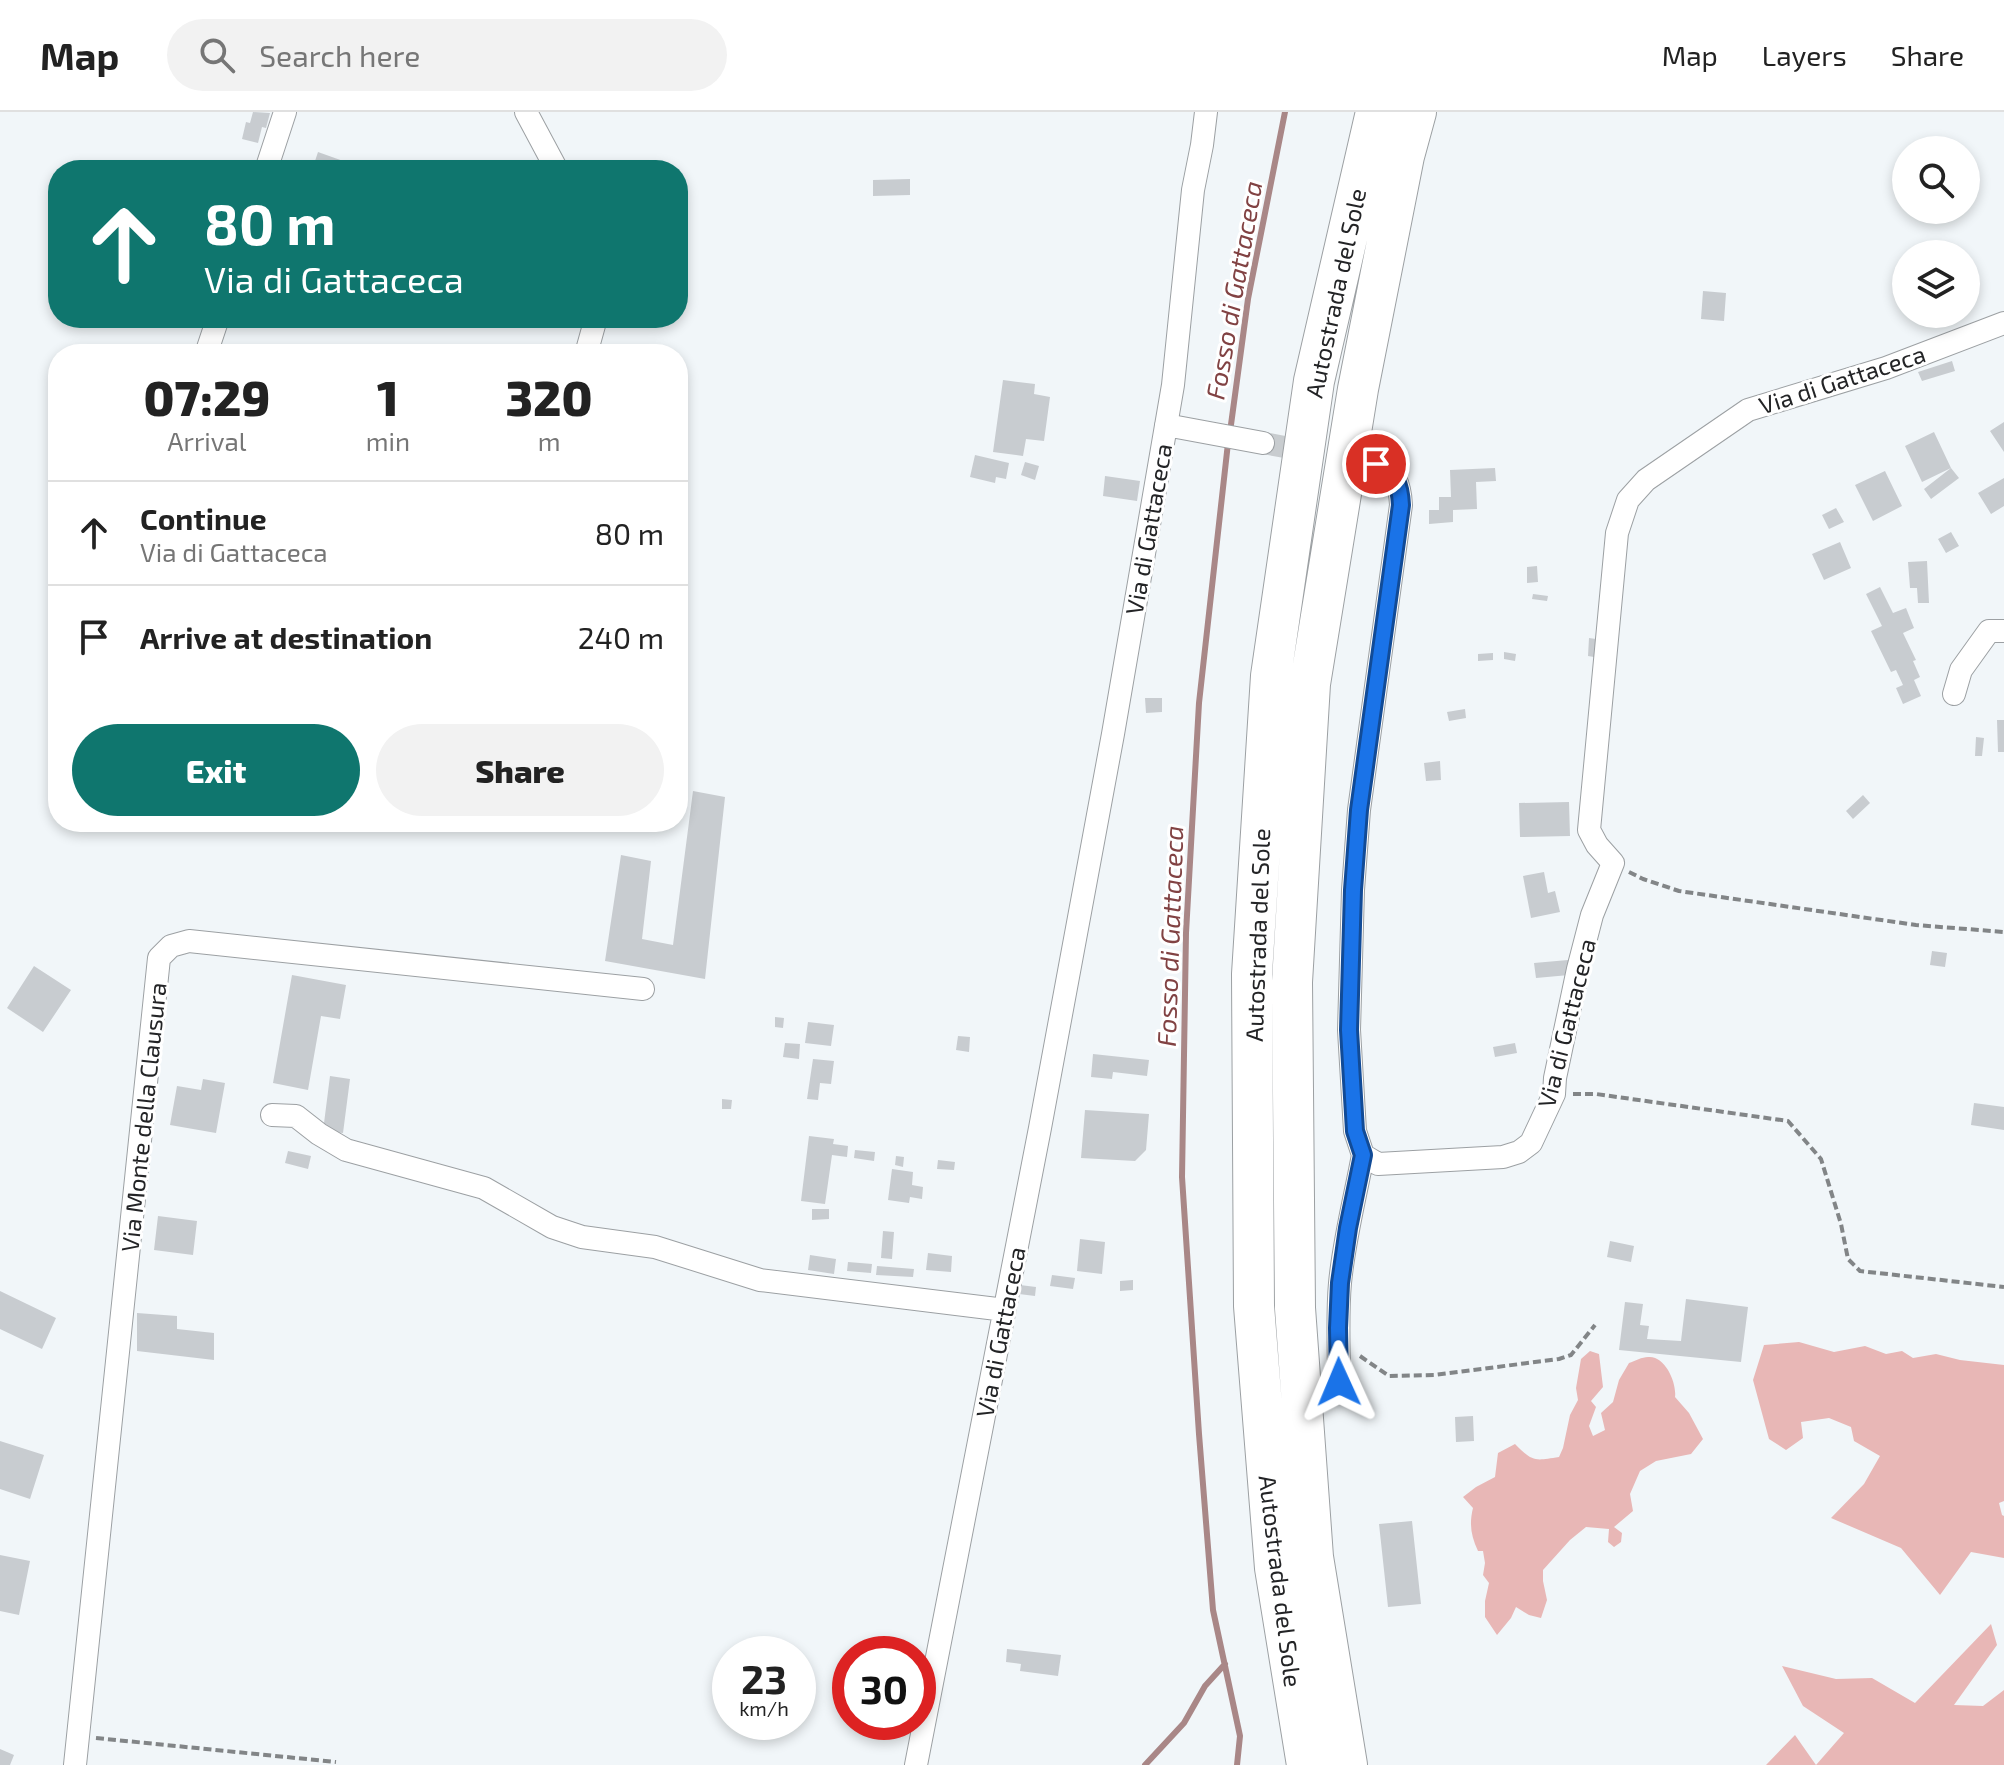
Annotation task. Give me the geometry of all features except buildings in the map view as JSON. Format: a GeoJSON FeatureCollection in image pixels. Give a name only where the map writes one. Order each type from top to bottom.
{"type":"FeatureCollection","features":[{"type":"Feature","properties":{"kind":"highway","name":"Autostrada del Sole"},"geometry":{"type":"LineString","coordinates":[[1307,1765],[1275,1568],[1254,1306],[1252,974],[1270,692],[1276,645],[1314,381],[1376,112]]}},
{"type":"Feature","properties":{"kind":"highway","name":"Autostrada del Sole"},"geometry":{"type":"LineString","coordinates":[[1347,1765],[1313,1557],[1295,1308],[1292,982],[1310,684],[1358,389],[1404,156],[1416,112]]}},
{"type":"Feature","properties":{"kind":"street"},"geometry":{"type":"LineString","coordinates":[[269,160],[285,112]]}},
{"type":"Feature","properties":{"kind":"street"},"geometry":{"type":"LineString","coordinates":[[526,112],[552,160]]}},
{"type":"Feature","properties":{"kind":"street","name":"Via di Gattaceca"},"geometry":{"type":"LineString","coordinates":[[916,1765],[1113,734],[1173,385],[1193,190],[1206,112]]}},
{"type":"Feature","properties":{"kind":"street","name":"Via di Gattaceca"},"geometry":{"type":"LineString","coordinates":[[1363,1155],[1378,1164],[1503,1157],[1519,1152],[1531,1143],[1554,1094],[1578,969],[1592,915],[1613,863],[1589,830],[1617,533],[1628,500],[1646,480],[1748,410],[1886,368],[2002,321]]}},
{"type":"Feature","properties":{"kind":"street","name":"Via di Gattaceca"},"geometry":{"type":"LineString","coordinates":[[1166,425],[1263,443]]}},
{"type":"Feature","properties":{"kind":"street"},"geometry":{"type":"LineString","coordinates":[[1339,1382],[1340,1283],[1363,1155],[1355,1131],[1349,1030],[1353,890],[1359,810],[1401,505],[1396,478],[1376,464]]}},
{"type":"Feature","properties":{"kind":"street"},"geometry":{"type":"LineString","coordinates":[[1954,694],[1961,670],[1989,631],[2004,631]]}},
{"type":"Feature","properties":{"kind":"street","name":"Via Monte della Clausura"},"geometry":{"type":"LineString","coordinates":[[75,1765],[159,958],[171,946],[189,941],[643,989]]}},
{"type":"Feature","properties":{"kind":"street"},"geometry":{"type":"LineString","coordinates":[[272,1115],[296,1116],[346,1150],[484,1188],[552,1227],[582,1237],[655,1247],[760,1280],[1005,1310]]}},
{"type":"Feature","properties":{"kind":"path"},"geometry":{"type":"LineString","coordinates":[[1613,863],[1643,879],[1679,891],[1916,925],[2004,932]]}},
{"type":"Feature","properties":{"kind":"path"},"geometry":{"type":"LineString","coordinates":[[1554,1094],[1596,1094],[1788,1121],[1821,1159],[1848,1259],[1860,1271],[2004,1287]]}},
{"type":"Feature","properties":{"kind":"path"},"geometry":{"type":"LineString","coordinates":[[1339,1339],[1389,1376],[1434,1375],[1559,1359],[1571,1355],[1595,1325]]}},
{"type":"Feature","properties":{"kind":"path"},"geometry":{"type":"LineString","coordinates":[[78,1737],[336,1762]]}},
{"type":"Feature","properties":{"kind":"shaded area"},"geometry":{"type":"Polygon","coordinates":[[[1799,1342],[1834,1352],[1865,1346],[1886,1354],[1902,1351],[1913,1358],[1936,1354],[2004,1365],[2004,1501],[1999,1503],[2004,1516],[2004,1558],[1971,1552],[1940,1595],[1901,1548],[1831,1518],[1864,1484],[1880,1456],[1854,1441],[1851,1427],[1829,1418],[1801,1422],[1803,1438],[1786,1450],[1769,1439],[1753,1380],[1764,1345],[1799,1342]]]}},
{"type":"Feature","properties":{"kind":"shaded area"},"geometry":{"type":"Polygon","coordinates":[[[1590,1351],[1599,1354],[1603,1387],[1591,1401],[1596,1407],[1589,1426],[1593,1436],[1605,1430],[1601,1413],[1613,1402],[1619,1380],[1629,1363],[1648,1357],[1665,1365],[1674,1385],[1675,1397],[1689,1413],[1703,1439],[1691,1454],[1656,1461],[1640,1471],[1630,1494],[1633,1511],[1614,1527],[1622,1533],[1621,1542],[1614,1547],[1608,1542],[1609,1529],[1586,1527],[1543,1570],[1547,1600],[1541,1618],[1516,1607],[1497,1635],[1485,1617],[1489,1583],[1483,1575],[1483,1551],[1478,1551],[1472,1535],[1473,1508],[1463,1497],[1495,1477],[1498,1453],[1515,1444],[1534,1459],[1559,1457],[1570,1415],[1578,1400],[1576,1388],[1581,1359],[1590,1351]]]}},
{"type":"Feature","properties":{"kind":"shaded area"},"geometry":{"type":"Polygon","coordinates":[[[1991,1624],[1997,1645],[1954,1705],[1983,1706],[2004,1690],[2004,1765],[1816,1765],[1844,1733],[1803,1706],[1782,1666],[1836,1679],[1872,1678],[1915,1703],[1991,1624]]]}},
{"type":"Feature","properties":{"kind":"shaded area"},"geometry":{"type":"Polygon","coordinates":[[[1795,1735],[1816,1765],[1766,1765],[1795,1735]]]}},
{"type":"Feature","properties":{"kind":"waterway","name":"Fosso di Gattaceca"},"geometry":{"type":"LineString","coordinates":[[1230,432],[1248,299],[1285,112]]}},
{"type":"Feature","properties":{"kind":"waterway","name":"Fosso di Gattaceca"},"geometry":{"type":"LineString","coordinates":[[1228,443],[1199,703],[1186,933],[1182,1177],[1213,1610],[1240,1736],[1237,1765]]}},
{"type":"Feature","properties":{"kind":"waterway"},"geometry":{"type":"LineString","coordinates":[[1145,1765],[1184,1723],[1205,1686],[1225,1664]]}},
{"type":"Feature","properties":{"kind":"tunnel"},"geometry":{"type":"LineString","coordinates":[[1263,443],[1356,460]]}},
{"type":"Feature","properties":{"kind":"route"},"geometry":{"type":"LineString","coordinates":[[1339,1382],[1340,1283],[1363,1155],[1355,1131],[1349,1030],[1353,890],[1359,810],[1401,505],[1396,478],[1376,464]]}}]}
